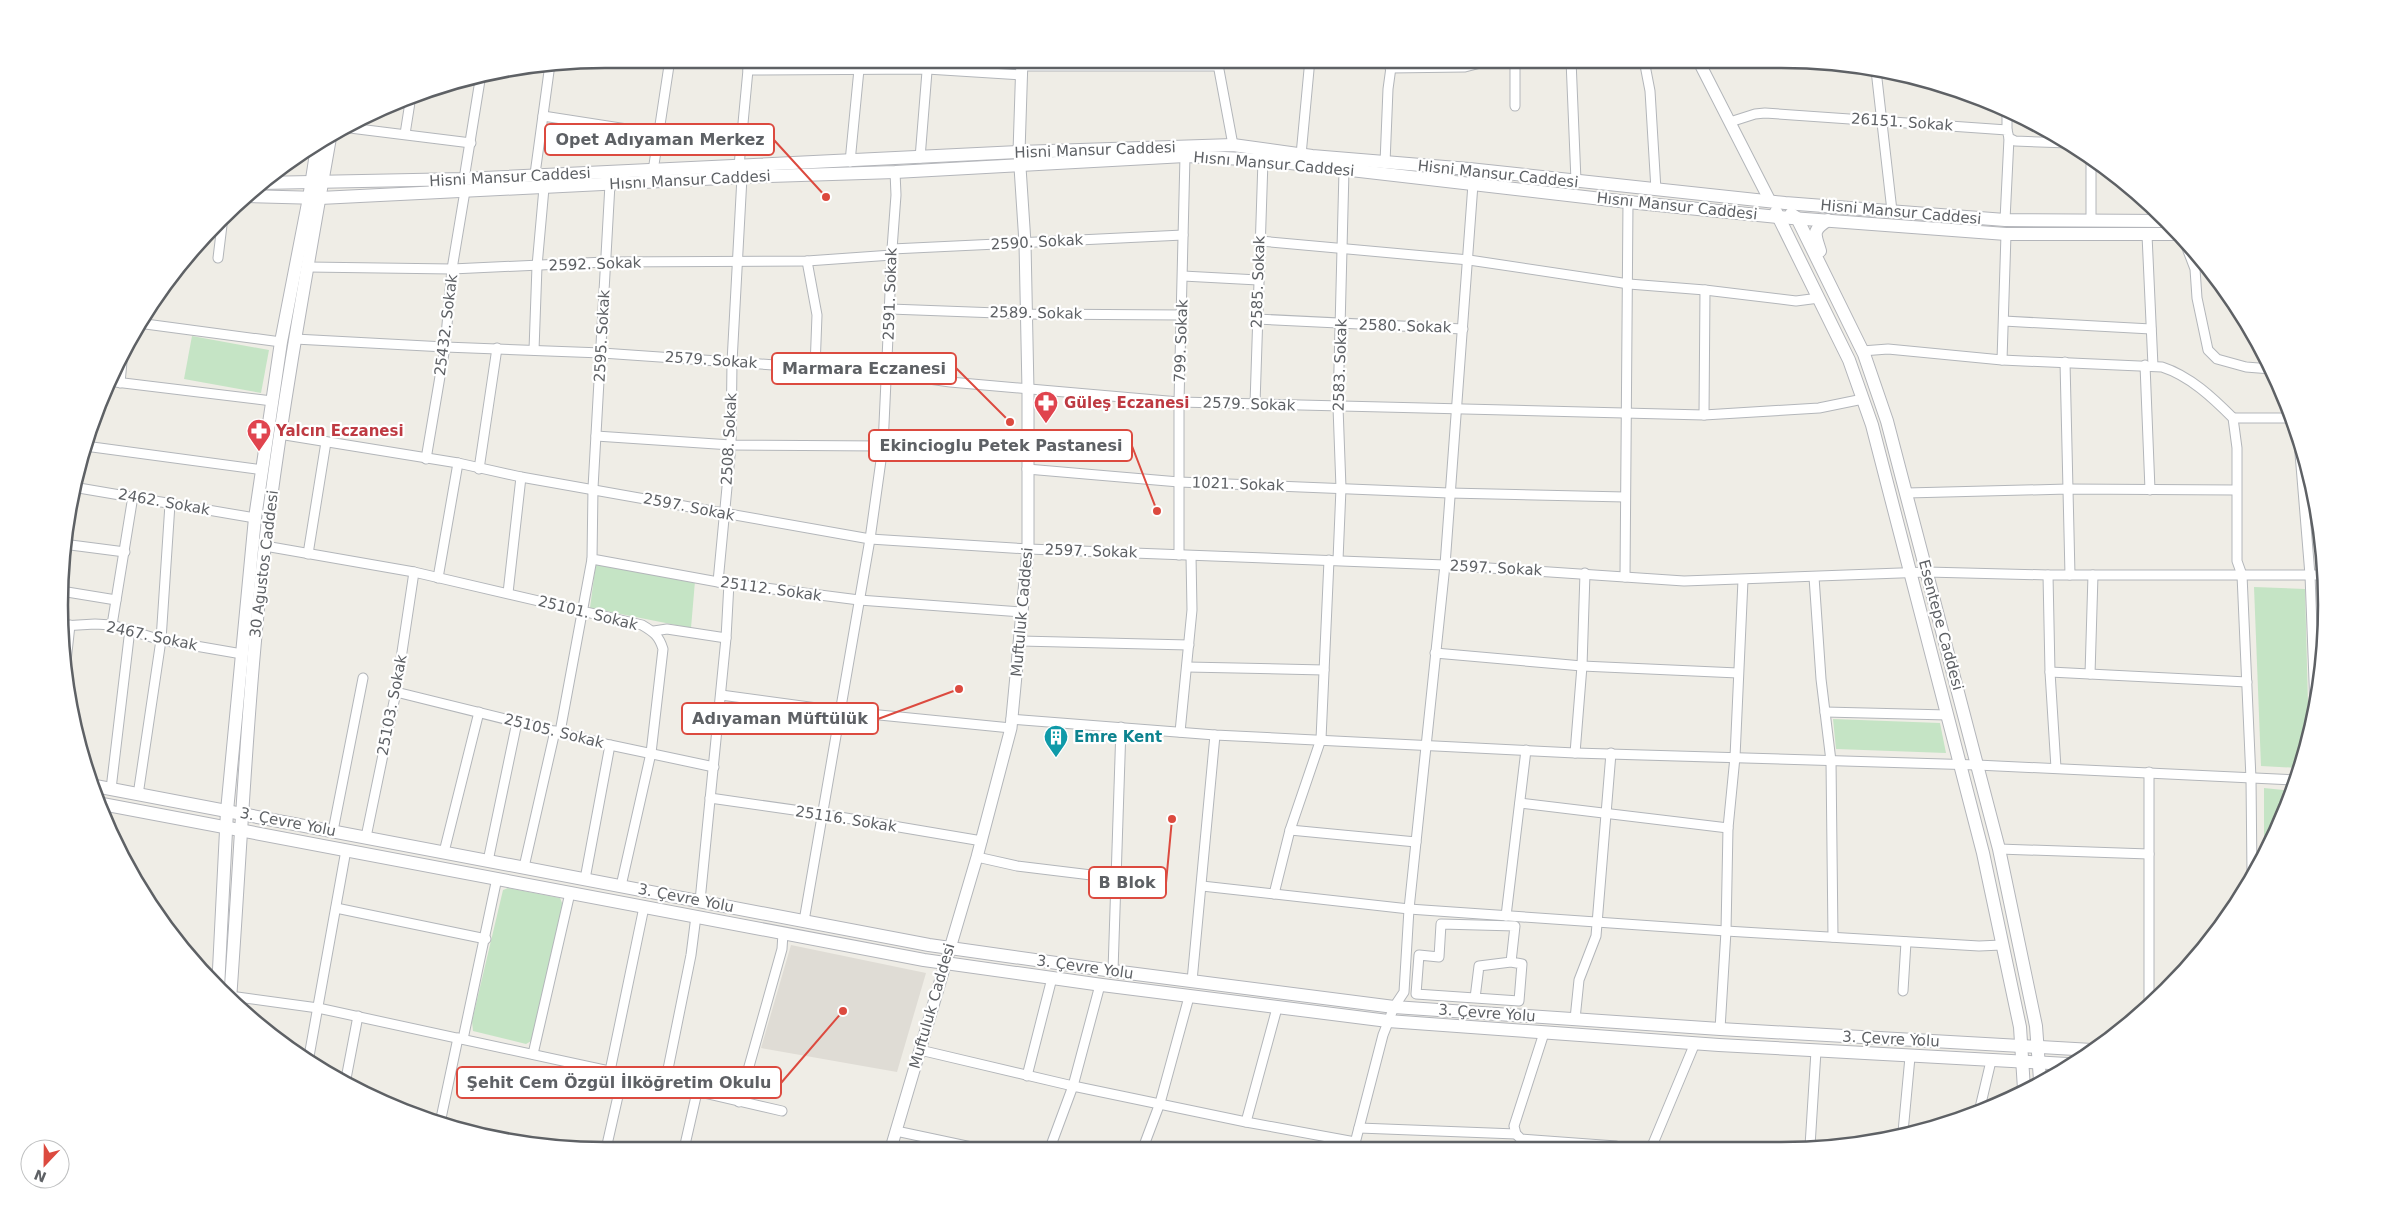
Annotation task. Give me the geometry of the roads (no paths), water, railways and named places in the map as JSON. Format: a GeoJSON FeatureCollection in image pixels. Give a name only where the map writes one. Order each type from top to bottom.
{"type":"FeatureCollection","features":[{"type":"Feature","properties":{"kind":"main road","name":"30 Agustos Caddesi"},"geometry":{"type":"LineString","coordinates":[[215,973],[226,811],[255,518],[281,342],[328,144]]}},
{"type":"Feature","properties":{"kind":"main road","name":"Hisni Mansur Caddesi"},"geometry":{"type":"LineString","coordinates":[[272,183],[464,185],[535,174],[740,171],[920,158],[1019,158],[1233,145],[1301,155],[1770,201],[1892,211],[2005,220],[2156,220]]}},
{"type":"Feature","properties":{"kind":"main road","name":"30 Agustos Caddesi"},"geometry":{"type":"LineString","coordinates":[[317,184],[318,151]]}},
{"type":"Feature","properties":{"kind":"main road","name":"Hısnı Mansur Caddesi"},"geometry":{"type":"LineString","coordinates":[[256,196],[314,198],[464,185],[544,188],[610,184],[740,171],[895,172],[1019,158],[1185,156],[1263,160],[1628,202],[1778,217],[2006,234],[2171,235]]}},
{"type":"Feature","properties":{"kind":"main road","name":"30 Agustos Caddesi"},"geometry":{"type":"LineString","coordinates":[[231,989],[241,814],[254,652],[265,546],[280,434],[308,267],[314,198]]}},
{"type":"Feature","properties":{"kind":"main road","name":"Esentepe Caddesi"},"geometry":{"type":"LineString","coordinates":[[1770,201],[1849,360],[1864,399],[1983,853],[2020,1027],[2024,1084]]}},
{"type":"Feature","properties":{"kind":"main road"},"geometry":{"type":"LineString","coordinates":[[1770,201],[1797,218]]}},
{"type":"Feature","properties":{"kind":"main road","name":"Esentepe Caddesi"},"geometry":{"type":"LineString","coordinates":[[1797,218],[1862,351],[1885,414],[1999,849],[2036,1026],[2040,1075]]}},
{"type":"Feature","properties":{"kind":"main road"},"geometry":{"type":"LineString","coordinates":[[1828,220],[1818,226],[1815,235],[1829,283]]}},
{"type":"Feature","properties":{"kind":"main road","name":"3. Çevre Yolu"},"geometry":{"type":"LineString","coordinates":[[100,787],[949,948],[1113,971],[1394,1007],[1720,1029],[2082,1050]]}},
{"type":"Feature","properties":{"kind":"main road","name":"3. Çevre Yolu"},"geometry":{"type":"LineString","coordinates":[[106,804],[944,963],[1189,997],[1388,1021],[1544,1033],[1816,1051],[2060,1064]]}},
{"type":"Feature","properties":{"kind":"street"},"geometry":{"type":"LineString","coordinates":[[654,171],[669,68]]}},
{"type":"Feature","properties":{"kind":"street"},"geometry":{"type":"LineString","coordinates":[[748,70],[959,68]]}},
{"type":"Feature","properties":{"kind":"street","name":"Muftuluk Caddesi"},"geometry":{"type":"LineString","coordinates":[[893,1142],[944,963],[982,841],[1011,724],[1028,549],[1027,314],[1025,243],[1019,158],[1022,68]]}},
{"type":"Feature","properties":{"kind":"street"},"geometry":{"type":"LineString","coordinates":[[1218,68],[1233,145]]}},
{"type":"Feature","properties":{"kind":"street"},"geometry":{"type":"LineString","coordinates":[[1301,155],[1309,68]]}},
{"type":"Feature","properties":{"kind":"street"},"geometry":{"type":"LineString","coordinates":[[1385,163],[1391,68]]}},
{"type":"Feature","properties":{"kind":"street"},"geometry":{"type":"LineString","coordinates":[[1515,68],[1516,106]]}},
{"type":"Feature","properties":{"kind":"street"},"geometry":{"type":"LineString","coordinates":[[1571,68],[1576,181]]}},
{"type":"Feature","properties":{"kind":"street"},"geometry":{"type":"LineString","coordinates":[[1646,68],[1650,91],[1656,190]]}},
{"type":"Feature","properties":{"kind":"street","name":"Esentepe Caddesi"},"geometry":{"type":"LineString","coordinates":[[1702,68],[1770,201]]}},
{"type":"Feature","properties":{"kind":"street"},"geometry":{"type":"LineString","coordinates":[[850,162],[859,69]]}},
{"type":"Feature","properties":{"kind":"street"},"geometry":{"type":"LineString","coordinates":[[920,158],[927,69]]}},
{"type":"Feature","properties":{"kind":"street","name":"2508. Sokak"},"geometry":{"type":"LineString","coordinates":[[718,582],[731,445],[732,362],[740,171],[748,70]]}},
{"type":"Feature","properties":{"kind":"street"},"geometry":{"type":"LineString","coordinates":[[535,174],[549,71]]}},
{"type":"Feature","properties":{"kind":"street"},"geometry":{"type":"LineString","coordinates":[[1877,76],[1892,211]]}},
{"type":"Feature","properties":{"kind":"street","name":"25432. Sokak"},"geometry":{"type":"LineString","coordinates":[[426,459],[445,347],[452,269],[480,83]]}},
{"type":"Feature","properties":{"kind":"street"},"geometry":{"type":"LineString","coordinates":[[405,134],[410,104]]}},
{"type":"Feature","properties":{"kind":"street","name":"26151. Sokak"},"geometry":{"type":"LineString","coordinates":[[1730,122],[1755,114],[1883,121],[2008,134],[2015,141],[2056,143]]}},
{"type":"Feature","properties":{"kind":"street"},"geometry":{"type":"LineString","coordinates":[[543,116],[659,134]]}},
{"type":"Feature","properties":{"kind":"street"},"geometry":{"type":"LineString","coordinates":[[2005,220],[2007,118]]}},
{"type":"Feature","properties":{"kind":"street"},"geometry":{"type":"LineString","coordinates":[[356,129],[470,143]]}},
{"type":"Feature","properties":{"kind":"street","name":"799. Sokak"},"geometry":{"type":"LineString","coordinates":[[1179,555],[1179,402],[1185,156]]}},
{"type":"Feature","properties":{"kind":"street","name":"2585. Sokak"},"geometry":{"type":"LineString","coordinates":[[1255,404],[1263,160]]}},
{"type":"Feature","properties":{"kind":"street"},"geometry":{"type":"LineString","coordinates":[[2091,166],[2091,221]]}},
{"type":"Feature","properties":{"kind":"street","name":"2583. Sokak"},"geometry":{"type":"LineString","coordinates":[[1274,894],[1290,830],[1320,739],[1324,670],[1341,488],[1338,407],[1342,324],[1344,170]]}},
{"type":"Feature","properties":{"kind":"street","name":"2591. Sokak"},"geometry":{"type":"LineString","coordinates":[[804,921],[870,538],[883,446],[896,195],[895,172]]}},
{"type":"Feature","properties":{"kind":"street","name":"2595. Sokak"},"geometry":{"type":"LineString","coordinates":[[593,488],[610,184]]}},
{"type":"Feature","properties":{"kind":"street"},"geometry":{"type":"LineString","coordinates":[[1356,1142],[1383,1035],[1394,1007],[1404,992],[1409,909],[1445,565],[1469,260],[1473,184]]}},
{"type":"Feature","properties":{"kind":"street"},"geometry":{"type":"LineString","coordinates":[[534,350],[537,266],[544,188]]}},
{"type":"Feature","properties":{"kind":"street"},"geometry":{"type":"LineString","coordinates":[[1625,577],[1625,412],[1629,284],[1628,202]]}},
{"type":"Feature","properties":{"kind":"street"},"geometry":{"type":"LineString","coordinates":[[218,258],[222,228]]}},
{"type":"Feature","properties":{"kind":"street"},"geometry":{"type":"LineString","coordinates":[[2002,360],[2006,234]]}},
{"type":"Feature","properties":{"kind":"street","name":"2590. Sokak"},"geometry":{"type":"LineString","coordinates":[[807,261],[892,252],[1183,235]]}},
{"type":"Feature","properties":{"kind":"street"},"geometry":{"type":"LineString","coordinates":[[2147,235],[2151,329],[2149,366],[2150,490]]}},
{"type":"Feature","properties":{"kind":"street"},"geometry":{"type":"LineString","coordinates":[[1260,241],[1343,247],[1469,260],[1629,284],[1705,290],[1796,301],[1819,298]]}},
{"type":"Feature","properties":{"kind":"street"},"geometry":{"type":"LineString","coordinates":[[2189,255],[2195,269],[2197,298],[2208,350],[2217,359],[2246,367],[2264,368]]}},
{"type":"Feature","properties":{"kind":"street"},"geometry":{"type":"LineString","coordinates":[[807,261],[817,315],[815,368]]}},
{"type":"Feature","properties":{"kind":"street","name":"2592. Sokak"},"geometry":{"type":"LineString","coordinates":[[308,267],[452,269],[605,262],[807,261]]}},
{"type":"Feature","properties":{"kind":"street"},"geometry":{"type":"LineString","coordinates":[[1183,276],[1258,280]]}},
{"type":"Feature","properties":{"kind":"street"},"geometry":{"type":"LineString","coordinates":[[1704,415],[1705,290]]}},
{"type":"Feature","properties":{"kind":"street","name":"2589. Sokak"},"geometry":{"type":"LineString","coordinates":[[890,310],[1027,314],[1182,315]]}},
{"type":"Feature","properties":{"kind":"street","name":"2580. Sokak"},"geometry":{"type":"LineString","coordinates":[[1257,319],[1463,329]]}},
{"type":"Feature","properties":{"kind":"street"},"geometry":{"type":"LineString","coordinates":[[2004,321],[2151,329]]}},
{"type":"Feature","properties":{"kind":"street"},"geometry":{"type":"LineString","coordinates":[[147,324],[281,342]]}},
{"type":"Feature","properties":{"kind":"street","name":"2579. Sokak"},"geometry":{"type":"LineString","coordinates":[[295,339],[602,353],[887,373],[1028,390],[1179,402],[1704,415],[1819,408],[1864,399]]}},
{"type":"Feature","properties":{"kind":"street"},"geometry":{"type":"LineString","coordinates":[[480,469],[497,348]]}},
{"type":"Feature","properties":{"kind":"street"},"geometry":{"type":"LineString","coordinates":[[1862,351],[1888,349],[2002,360],[2149,366],[2173,370],[2183,376],[2233,418],[2285,418]]}},
{"type":"Feature","properties":{"kind":"street"},"geometry":{"type":"LineString","coordinates":[[2065,362],[2070,575]]}},
{"type":"Feature","properties":{"kind":"street"},"geometry":{"type":"LineString","coordinates":[[120,383],[121,371]]}},
{"type":"Feature","properties":{"kind":"street"},"geometry":{"type":"LineString","coordinates":[[116,382],[272,401]]}},
{"type":"Feature","properties":{"kind":"street"},"geometry":{"type":"LineString","coordinates":[[2233,418],[2237,448],[2237,561],[2242,575],[2247,682],[2252,864]]}},
{"type":"Feature","properties":{"kind":"street","name":"2597. Sokak"},"geometry":{"type":"LineString","coordinates":[[280,434],[458,463],[521,477],[593,488],[725,514],[870,538],[1028,549],[1445,565],[1684,581],[1927,572],[2048,575],[2317,575]]}},
{"type":"Feature","properties":{"kind":"street"},"geometry":{"type":"LineString","coordinates":[[596,436],[731,445],[883,446],[1027,456]]}},
{"type":"Feature","properties":{"kind":"street"},"geometry":{"type":"LineString","coordinates":[[308,554],[326,442]]}},
{"type":"Feature","properties":{"kind":"street"},"geometry":{"type":"LineString","coordinates":[[92,447],[263,470]]}},
{"type":"Feature","properties":{"kind":"street"},"geometry":{"type":"LineString","coordinates":[[438,578],[458,463]]}},
{"type":"Feature","properties":{"kind":"street","name":"1021. Sokak"},"geometry":{"type":"LineString","coordinates":[[1027,469],[1179,482],[1625,496]]}},
{"type":"Feature","properties":{"kind":"street"},"geometry":{"type":"LineString","coordinates":[[2301,471],[2310,575],[2314,676]]}},
{"type":"Feature","properties":{"kind":"street"},"geometry":{"type":"LineString","coordinates":[[508,593],[521,477]]}},
{"type":"Feature","properties":{"kind":"street","name":"2462. Sokak"},"geometry":{"type":"LineString","coordinates":[[81,488],[255,518]]}},
{"type":"Feature","properties":{"kind":"street"},"geometry":{"type":"LineString","coordinates":[[524,867],[557,731],[592,559],[593,488]]}},
{"type":"Feature","properties":{"kind":"street"},"geometry":{"type":"LineString","coordinates":[[1907,494],[2068,489],[2236,490]]}},
{"type":"Feature","properties":{"kind":"street"},"geometry":{"type":"LineString","coordinates":[[112,626],[133,496]]}},
{"type":"Feature","properties":{"kind":"street"},"geometry":{"type":"LineString","coordinates":[[138,795],[161,640],[170,504]]}},
{"type":"Feature","properties":{"kind":"street"},"geometry":{"type":"LineString","coordinates":[[71,545],[125,552]]}},
{"type":"Feature","properties":{"kind":"street","name":"25101. Sokak"},"geometry":{"type":"LineString","coordinates":[[265,546],[414,572],[642,626],[654,632],[659,638],[662,649],[651,753],[621,886]]}},
{"type":"Feature","properties":{"kind":"street"},"geometry":{"type":"LineString","coordinates":[[1180,732],[1192,610],[1191,556]]}},
{"type":"Feature","properties":{"kind":"street","name":"25112. Sokak"},"geometry":{"type":"LineString","coordinates":[[592,559],[718,582],[859,600],[1021,612]]}},
{"type":"Feature","properties":{"kind":"street","name":"25103. Sokak"},"geometry":{"type":"LineString","coordinates":[[366,837],[396,692],[414,572]]}},
{"type":"Feature","properties":{"kind":"street"},"geometry":{"type":"LineString","coordinates":[[1575,753],[1582,666],[1585,573]]}},
{"type":"Feature","properties":{"kind":"street"},"geometry":{"type":"LineString","coordinates":[[2048,575],[2050,672],[2056,768]]}},
{"type":"Feature","properties":{"kind":"street"},"geometry":{"type":"LineString","coordinates":[[2090,674],[2093,575]]}},
{"type":"Feature","properties":{"kind":"street"},"geometry":{"type":"LineString","coordinates":[[1814,577],[1825,712],[1832,761],[1832,936]]}},
{"type":"Feature","properties":{"kind":"street"},"geometry":{"type":"LineString","coordinates":[[1720,1029],[1726,932],[1728,828],[1735,757],[1743,580]]}},
{"type":"Feature","properties":{"kind":"street"},"geometry":{"type":"LineString","coordinates":[[700,901],[726,638],[729,583]]}},
{"type":"Feature","properties":{"kind":"street"},"geometry":{"type":"LineString","coordinates":[[68,592],[116,600]]}},
{"type":"Feature","properties":{"kind":"street","name":"2467. Sokak"},"geometry":{"type":"LineString","coordinates":[[69,626],[95,624],[112,626],[130,629],[161,640],[242,654]]}},
{"type":"Feature","properties":{"kind":"street"},"geometry":{"type":"LineString","coordinates":[[110,789],[130,629]]}},
{"type":"Feature","properties":{"kind":"street"},"geometry":{"type":"LineString","coordinates":[[654,632],[667,629],[726,638]]}},
{"type":"Feature","properties":{"kind":"street"},"geometry":{"type":"LineString","coordinates":[[1020,641],[1189,645]]}},
{"type":"Feature","properties":{"kind":"street"},"geometry":{"type":"LineString","coordinates":[[1435,653],[1582,666],[1738,673]]}},
{"type":"Feature","properties":{"kind":"street"},"geometry":{"type":"LineString","coordinates":[[1187,667],[1324,670]]}},
{"type":"Feature","properties":{"kind":"street"},"geometry":{"type":"LineString","coordinates":[[2050,672],[2247,682]]}},
{"type":"Feature","properties":{"kind":"street"},"geometry":{"type":"LineString","coordinates":[[333,831],[363,678]]}},
{"type":"Feature","properties":{"kind":"street","name":"25105. Sokak"},"geometry":{"type":"LineString","coordinates":[[396,692],[610,745],[714,767]]}},
{"type":"Feature","properties":{"kind":"street"},"geometry":{"type":"LineString","coordinates":[[720,695],[839,711],[1011,724],[1121,727],[1215,735],[1575,753],[1977,764],[2289,780]]}},
{"type":"Feature","properties":{"kind":"street"},"geometry":{"type":"LineString","coordinates":[[444,852],[479,712]]}},
{"type":"Feature","properties":{"kind":"street"},"geometry":{"type":"LineString","coordinates":[[1825,712],[1948,714]]}},
{"type":"Feature","properties":{"kind":"street"},"geometry":{"type":"LineString","coordinates":[[488,861],[517,722]]}},
{"type":"Feature","properties":{"kind":"street"},"geometry":{"type":"LineString","coordinates":[[1113,971],[1121,727]]}},
{"type":"Feature","properties":{"kind":"street"},"geometry":{"type":"LineString","coordinates":[[1192,981],[1215,735]]}},
{"type":"Feature","properties":{"kind":"street"},"geometry":{"type":"LineString","coordinates":[[585,879],[610,745]]}},
{"type":"Feature","properties":{"kind":"street"},"geometry":{"type":"LineString","coordinates":[[1506,916],[1526,750]]}},
{"type":"Feature","properties":{"kind":"street"},"geometry":{"type":"LineString","coordinates":[[1575,1019],[1579,980],[1594,945],[1598,922],[1608,813],[1611,754]]}},
{"type":"Feature","properties":{"kind":"street"},"geometry":{"type":"LineString","coordinates":[[2149,772],[2149,996]]}},
{"type":"Feature","properties":{"kind":"street","name":"25116. Sokak"},"geometry":{"type":"LineString","coordinates":[[710,798],[822,814],[982,841]]}},
{"type":"Feature","properties":{"kind":"street"},"geometry":{"type":"LineString","coordinates":[[1520,803],[1728,828]]}},
{"type":"Feature","properties":{"kind":"street"},"geometry":{"type":"LineString","coordinates":[[1290,830],[1416,842]]}},
{"type":"Feature","properties":{"kind":"street"},"geometry":{"type":"LineString","coordinates":[[1999,849],[2149,854]]}},
{"type":"Feature","properties":{"kind":"street"},"geometry":{"type":"LineString","coordinates":[[310,1053],[346,850]]}},
{"type":"Feature","properties":{"kind":"street"},"geometry":{"type":"LineString","coordinates":[[977,857],[1018,866],[1116,878]]}},
{"type":"Feature","properties":{"kind":"street"},"geometry":{"type":"LineString","coordinates":[[442,1116],[486,939],[497,878]]}},
{"type":"Feature","properties":{"kind":"street"},"geometry":{"type":"LineString","coordinates":[[1202,886],[1409,909],[1726,932],[1832,936],[1979,946],[2002,945]]}},
{"type":"Feature","properties":{"kind":"street"},"geometry":{"type":"LineString","coordinates":[[533,1054],[570,892]]}},
{"type":"Feature","properties":{"kind":"street"},"geometry":{"type":"LineString","coordinates":[[610,1071],[644,907]]}},
{"type":"Feature","properties":{"kind":"street"},"geometry":{"type":"LineString","coordinates":[[336,908],[486,939]]}},
{"type":"Feature","properties":{"kind":"street"},"geometry":{"type":"LineString","coordinates":[[1465,924],[1466,913]]}},
{"type":"Feature","properties":{"kind":"street"},"geometry":{"type":"LineString","coordinates":[[665,1084],[691,955],[696,916]]}},
{"type":"Feature","properties":{"kind":"street"},"geometry":{"type":"LineString","coordinates":[[1475,998],[1479,966],[1510,962],[1522,964],[1519,1000],[1475,998],[1416,994],[1420,955],[1439,957],[1441,924],[1515,926],[1510,962]]}},
{"type":"Feature","properties":{"kind":"street"},"geometry":{"type":"LineString","coordinates":[[739,1102],[782,949],[783,933]]}},
{"type":"Feature","properties":{"kind":"street"},"geometry":{"type":"LineString","coordinates":[[1902,991],[1906,942]]}},
{"type":"Feature","properties":{"kind":"street"},"geometry":{"type":"LineString","coordinates":[[1027,1076],[1052,978]]}},
{"type":"Feature","properties":{"kind":"street"},"geometry":{"type":"LineString","coordinates":[[1052,1142],[1073,1086],[1100,985]]}},
{"type":"Feature","properties":{"kind":"street"},"geometry":{"type":"LineString","coordinates":[[1145,1142],[1160,1103],[1189,997]]}},
{"type":"Feature","properties":{"kind":"street"},"geometry":{"type":"LineString","coordinates":[[241,999],[318,1008],[358,1016],[782,1111]]}},
{"type":"Feature","properties":{"kind":"street"},"geometry":{"type":"LineString","coordinates":[[1246,1122],[1277,1008]]}},
{"type":"Feature","properties":{"kind":"street"},"geometry":{"type":"LineString","coordinates":[[347,1075],[358,1016]]}},
{"type":"Feature","properties":{"kind":"street"},"geometry":{"type":"LineString","coordinates":[[1516,1134],[1514,1126],[1544,1033]]}},
{"type":"Feature","properties":{"kind":"street"},"geometry":{"type":"LineString","coordinates":[[1654,1142],[1696,1043]]}},
{"type":"Feature","properties":{"kind":"street"},"geometry":{"type":"LineString","coordinates":[[920,1050],[1073,1086],[1345,1142]]}},
{"type":"Feature","properties":{"kind":"street"},"geometry":{"type":"LineString","coordinates":[[1810,1140],[1816,1051]]}},
{"type":"Feature","properties":{"kind":"street"},"geometry":{"type":"LineString","coordinates":[[1903,1127],[1910,1056]]}},
{"type":"Feature","properties":{"kind":"street"},"geometry":{"type":"LineString","coordinates":[[1981,1103],[1991,1061]]}},
{"type":"Feature","properties":{"kind":"street"},"geometry":{"type":"LineString","coordinates":[[608,1142],[623,1074]]}},
{"type":"Feature","properties":{"kind":"street"},"geometry":{"type":"LineString","coordinates":[[686,1142],[697,1092]]}},
{"type":"Feature","properties":{"kind":"street"},"geometry":{"type":"LineString","coordinates":[[1359,1128],[1516,1134],[1521,1138],[1568,1142]]}},
{"type":"Feature","properties":{"kind":"street"},"geometry":{"type":"LineString","coordinates":[[896,1131],[948,1142]]}},
{"type":"Feature","properties":{"kind":"place","name":"Opet Adıyaman Merkez"},"geometry":{"type":"Point","coordinates":[826,197]}},
{"type":"Feature","properties":{"kind":"place","name":"Marmara Eczanesi"},"geometry":{"type":"Point","coordinates":[1010,422]}},
{"type":"Feature","properties":{"kind":"place","name":"Güleş Eczanesi"},"geometry":{"type":"Point","coordinates":[1046,424]}},
{"type":"Feature","properties":{"kind":"place","name":"Yalcın Eczanesi"},"geometry":{"type":"Point","coordinates":[259,452]}},
{"type":"Feature","properties":{"kind":"place","name":"Ekincioglu Petek Pastanesi"},"geometry":{"type":"Point","coordinates":[1157,511]}},
{"type":"Feature","properties":{"kind":"place","name":"Adıyaman Müftülük"},"geometry":{"type":"Point","coordinates":[959,689]}},
{"type":"Feature","properties":{"kind":"place","name":"Emre Kent"},"geometry":{"type":"Point","coordinates":[1056,758]}},
{"type":"Feature","properties":{"kind":"place","name":"B Blok"},"geometry":{"type":"Point","coordinates":[1172,819]}},
{"type":"Feature","properties":{"kind":"place","name":"Şehit Cem Özgül İlköğretim Okulu"},"geometry":{"type":"Point","coordinates":[843,1011]}}]}
